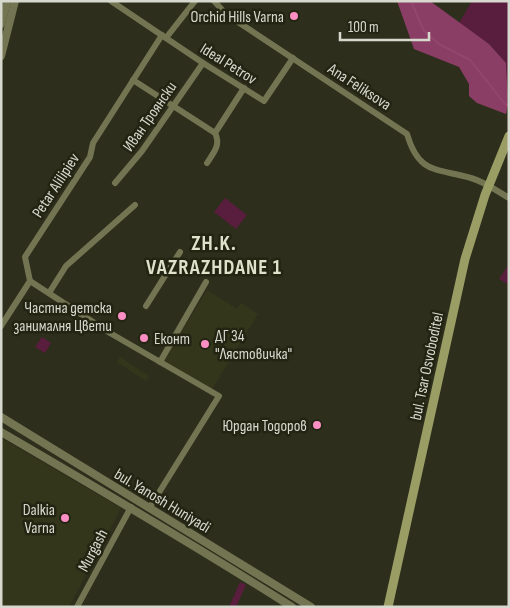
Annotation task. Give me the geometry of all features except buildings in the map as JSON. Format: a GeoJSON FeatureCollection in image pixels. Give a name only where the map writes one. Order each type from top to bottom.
{"type":"FeatureCollection","features":[{"type":"Feature","properties":{"kind":"main road","name":"bul. Tsar Osvoboditel"},"geometry":{"type":"LineString","coordinates":[[388,607],[463,267],[473,230],[509,136]]}},
{"type":"Feature","properties":{"kind":"street"},"geometry":{"type":"LineString","coordinates":[[1,24],[7,1]]}},
{"type":"Feature","properties":{"kind":"street"},"geometry":{"type":"LineString","coordinates":[[1,56],[15,1]]}},
{"type":"Feature","properties":{"kind":"street","name":"Ideal Petrov"},"geometry":{"type":"LineString","coordinates":[[111,1],[203,63],[264,101],[293,58]]}},
{"type":"Feature","properties":{"kind":"street","name":"Petar Alilipiev"},"geometry":{"type":"LineString","coordinates":[[30,281],[25,257],[90,157],[93,143],[133,80],[164,37],[195,1]]}},
{"type":"Feature","properties":{"kind":"street","name":"Ana Feliksova"},"geometry":{"type":"LineString","coordinates":[[214,1],[226,14],[406,134],[413,153],[419,161],[444,173],[472,178],[489,185],[509,198]]}},
{"type":"Feature","properties":{"kind":"street","name":"Иван Троянски"},"geometry":{"type":"LineString","coordinates":[[115,183],[142,151],[203,63]]}},
{"type":"Feature","properties":{"kind":"street"},"geometry":{"type":"LineString","coordinates":[[133,80],[216,132],[218,146],[206,163]]}},
{"type":"Feature","properties":{"kind":"street"},"geometry":{"type":"LineString","coordinates":[[216,132],[244,88]]}},
{"type":"Feature","properties":{"kind":"street"},"geometry":{"type":"LineString","coordinates":[[49,293],[66,266],[135,205]]}},
{"type":"Feature","properties":{"kind":"street"},"geometry":{"type":"LineString","coordinates":[[146,306],[180,252]]}},
{"type":"Feature","properties":{"kind":"street"},"geometry":{"type":"LineString","coordinates":[[1,326],[30,281],[110,333],[219,396],[150,508]]}},
{"type":"Feature","properties":{"kind":"street"},"geometry":{"type":"LineString","coordinates":[[160,362],[206,282]]}},
{"type":"Feature","properties":{"kind":"street","name":"bul. Yanosh Huniyadi"},"geometry":{"type":"LineString","coordinates":[[1,417],[310,607]]}},
{"type":"Feature","properties":{"kind":"street","name":"bul. Yanosh Huniyadi"},"geometry":{"type":"LineString","coordinates":[[1,432],[131,507],[247,577],[292,607]]}},
{"type":"Feature","properties":{"kind":"street","name":"Murgash"},"geometry":{"type":"LineString","coordinates":[[78,607],[131,507]]}},
{"type":"Feature","properties":{"kind":"shaded area"},"geometry":{"type":"Polygon","coordinates":[[[397,1],[430,1],[489,44],[506,63],[508,96],[506,114],[477,103],[469,96],[469,84],[459,67],[414,49],[397,1]]]}},
{"type":"Feature","properties":{"kind":"shaded area"},"geometry":{"type":"Polygon","coordinates":[[[472,1],[509,1],[509,86],[506,80],[506,63],[489,44],[459,23],[472,1]]]}},
{"type":"Feature","properties":{"kind":"shaded area"},"geometry":{"type":"Polygon","coordinates":[[[225,198],[247,215],[236,229],[214,212],[225,198]]]}},
{"type":"Feature","properties":{"kind":"shaded area"},"geometry":{"type":"Polygon","coordinates":[[[509,264],[509,285],[499,279],[509,264]]]}},
{"type":"Feature","properties":{"kind":"shaded area"},"geometry":{"type":"Polygon","coordinates":[[[207,290],[237,309],[241,303],[258,314],[211,391],[163,361],[207,290]]]}},
{"type":"Feature","properties":{"kind":"shaded area"},"geometry":{"type":"Polygon","coordinates":[[[42,337],[51,343],[45,353],[35,347],[42,337]]]}},
{"type":"Feature","properties":{"kind":"shaded area"},"geometry":{"type":"Polygon","coordinates":[[[120,357],[149,376],[146,381],[117,362],[120,357]]]}},
{"type":"Feature","properties":{"kind":"shaded area"},"geometry":{"type":"Polygon","coordinates":[[[1,438],[121,508],[69,607],[1,607],[1,438]]]}},
{"type":"Feature","properties":{"kind":"shaded area"},"geometry":{"type":"Polygon","coordinates":[[[240,582],[246,585],[236,607],[229,607],[240,582]]]}},
{"type":"Feature","properties":{"kind":"waterway"},"geometry":{"type":"LineString","coordinates":[[411,1],[424,31],[439,44],[470,60],[505,104],[509,106]]}},
{"type":"Feature","properties":{"kind":"place","name":"Orchid Hills Varna"},"geometry":{"type":"Point","coordinates":[294,16]}},
{"type":"Feature","properties":{"kind":"place","name":"Частна детска занималня Цвети"},"geometry":{"type":"Point","coordinates":[122,316]}},
{"type":"Feature","properties":{"kind":"place","name":"Еконт"},"geometry":{"type":"Point","coordinates":[144,338]}},
{"type":"Feature","properties":{"kind":"place","name":"ДГ 34 \"Лястовичка\""},"geometry":{"type":"Point","coordinates":[205,344]}},
{"type":"Feature","properties":{"kind":"place","name":"Юрдан Тодоров"},"geometry":{"type":"Point","coordinates":[317,425]}},
{"type":"Feature","properties":{"kind":"place","name":"Dalkia Varna"},"geometry":{"type":"Point","coordinates":[65,518]}},
{"type":"Feature","properties":{"kind":"district","name":"ZH.K. VAZRAZHDANE 1"},"geometry":{"type":"Point","coordinates":[214,255]}}]}
